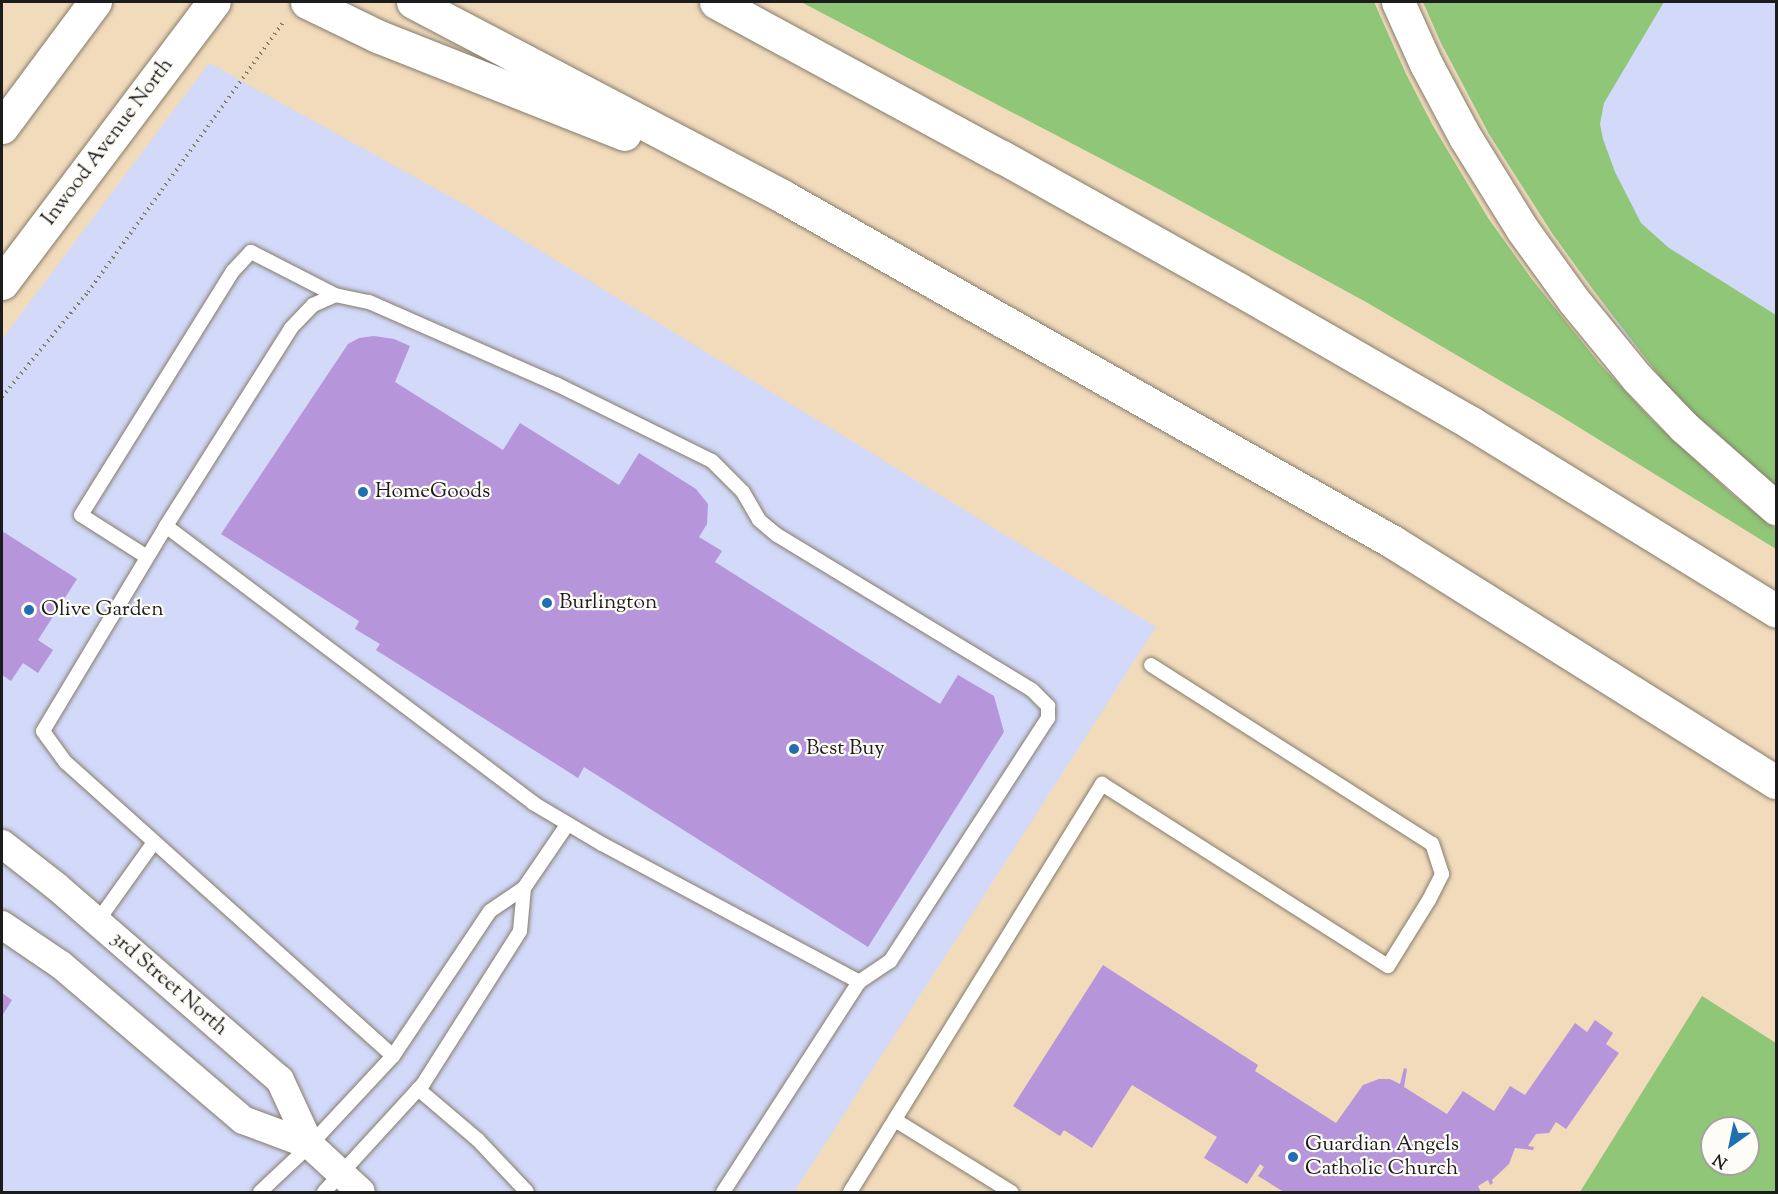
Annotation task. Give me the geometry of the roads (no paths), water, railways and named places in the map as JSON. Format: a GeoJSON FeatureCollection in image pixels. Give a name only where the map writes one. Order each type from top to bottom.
{"type":"FeatureCollection","features":[{"type":"Feature","properties":{"kind":"main road"},"geometry":{"type":"LineString","coordinates":[[2,128],[95,2]]}},
{"type":"Feature","properties":{"kind":"main road","name":"Inwood Avenue North"},"geometry":{"type":"LineString","coordinates":[[2,283],[214,2]]}},
{"type":"Feature","properties":{"kind":"main road"},"geometry":{"type":"LineString","coordinates":[[412,2],[782,196],[1393,542],[1776,782]]}},
{"type":"Feature","properties":{"kind":"main road"},"geometry":{"type":"LineString","coordinates":[[716,2],[1248,294],[1481,429],[1776,611]]}},
{"type":"Feature","properties":{"kind":"main road"},"geometry":{"type":"LineString","coordinates":[[1398,2],[1433,79],[1475,155],[1522,229],[1590,323],[1684,427],[1776,508]]}},
{"type":"Feature","properties":{"kind":"main road"},"geometry":{"type":"LineString","coordinates":[[297,10],[377,36],[782,196]]}},
{"type":"Feature","properties":{"kind":"street","name":"3rd Street North"},"geometry":{"type":"LineString","coordinates":[[2,844],[97,922],[280,1080],[310,1145],[342,1187]]}},
{"type":"Feature","properties":{"kind":"street","name":"3rd Street North"},"geometry":{"type":"LineString","coordinates":[[2,925],[61,965],[243,1120],[310,1145]]}},
{"type":"Feature","properties":{"kind":"lane"},"geometry":{"type":"LineString","coordinates":[[147,557],[81,515],[233,271],[251,252],[335,295],[369,302],[504,362],[712,461],[743,492],[759,520],[777,535],[1032,690],[1048,706],[1048,718],[890,961],[859,982],[723,1192]]}},
{"type":"Feature","properties":{"kind":"lane"},"geometry":{"type":"LineString","coordinates":[[335,295],[313,304],[291,328],[166,526],[43,731],[66,763],[393,1056]]}},
{"type":"Feature","properties":{"kind":"lane"},"geometry":{"type":"LineString","coordinates":[[166,526],[533,803],[567,825],[859,982]]}},
{"type":"Feature","properties":{"kind":"lane"},"geometry":{"type":"LineString","coordinates":[[850,1192],[1102,784],[1388,966],[1429,900],[1442,874],[1432,844],[1151,665]]}},
{"type":"Feature","properties":{"kind":"lane"},"geometry":{"type":"LineString","coordinates":[[260,1192],[310,1145],[393,1056],[490,910],[524,888],[567,825]]}},
{"type":"Feature","properties":{"kind":"lane"},"geometry":{"type":"LineString","coordinates":[[97,922],[154,842]]}},
{"type":"Feature","properties":{"kind":"lane"},"geometry":{"type":"LineString","coordinates":[[342,1187],[418,1089],[520,931],[524,888]]}},
{"type":"Feature","properties":{"kind":"lane"},"geometry":{"type":"LineString","coordinates":[[418,1089],[478,1140],[527,1192]]}},
{"type":"Feature","properties":{"kind":"lane"},"geometry":{"type":"LineString","coordinates":[[895,1120],[1011,1192]]}},
{"type":"Feature","properties":{"kind":"place","name":"HomeGoods"},"geometry":{"type":"Point","coordinates":[363,492]}},
{"type":"Feature","properties":{"kind":"place","name":"Burlington"},"geometry":{"type":"Point","coordinates":[547,603]}},
{"type":"Feature","properties":{"kind":"place","name":"Olive Garden"},"geometry":{"type":"Point","coordinates":[29,610]}},
{"type":"Feature","properties":{"kind":"place","name":"Best Buy"},"geometry":{"type":"Point","coordinates":[794,749]}},
{"type":"Feature","properties":{"kind":"place","name":"Guardian Angels Catholic Church"},"geometry":{"type":"Point","coordinates":[1293,1157]}}]}
